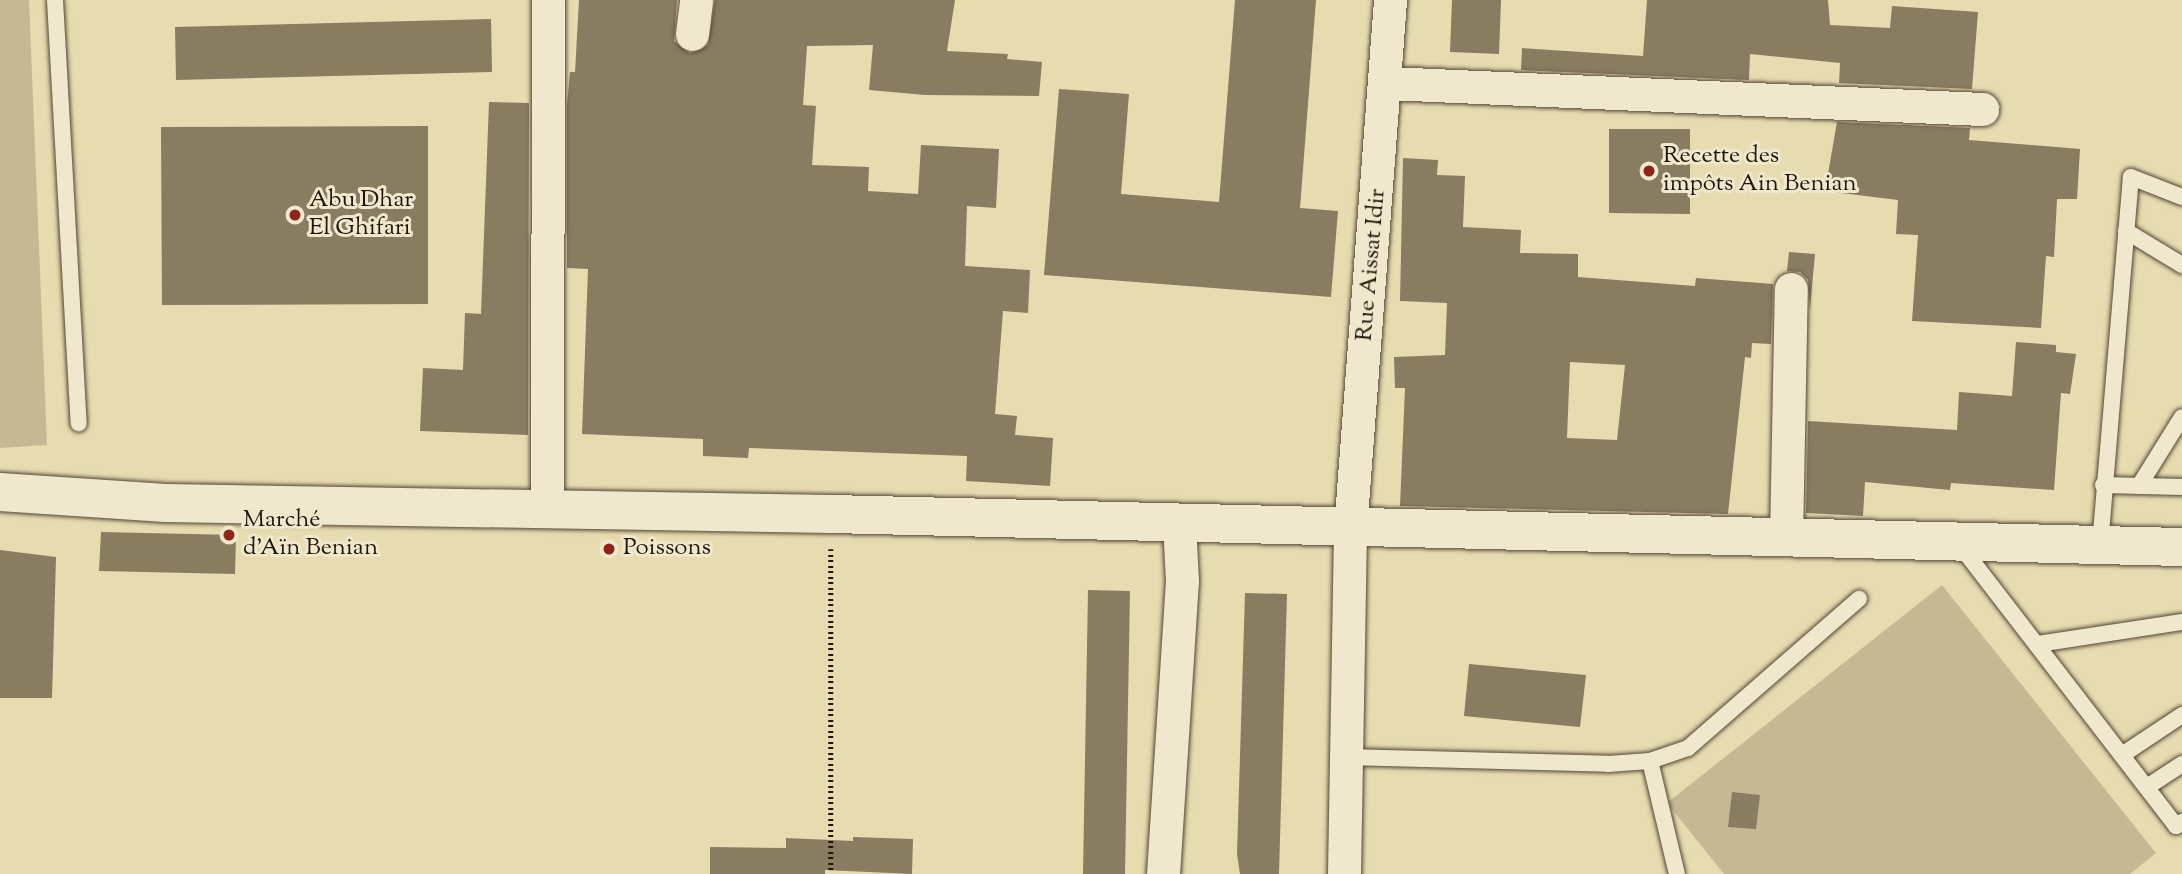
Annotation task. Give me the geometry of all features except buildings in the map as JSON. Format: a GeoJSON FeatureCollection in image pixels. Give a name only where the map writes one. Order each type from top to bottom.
{"type":"FeatureCollection","features":[{"type":"Feature","properties":{"kind":"street"},"geometry":{"type":"LineString","coordinates":[[547,508],[548,0]]}},
{"type":"Feature","properties":{"kind":"street"},"geometry":{"type":"LineString","coordinates":[[692,34],[696,0]]}},
{"type":"Feature","properties":{"kind":"street","name":"Rue Aissat Idir"},"geometry":{"type":"LineString","coordinates":[[1344,874],[1350,530],[1387,83],[1390,0]]}},
{"type":"Feature","properties":{"kind":"street"},"geometry":{"type":"LineString","coordinates":[[1387,83],[1982,109]]}},
{"type":"Feature","properties":{"kind":"street"},"geometry":{"type":"LineString","coordinates":[[1786,539],[1791,289]]}},
{"type":"Feature","properties":{"kind":"street"},"geometry":{"type":"LineString","coordinates":[[0,492],[166,503],[831,513],[1350,530],[2182,548]]}},
{"type":"Feature","properties":{"kind":"street"},"geometry":{"type":"LineString","coordinates":[[1163,874],[1182,581],[1179,523]]}},
{"type":"Feature","properties":{"kind":"lane"},"geometry":{"type":"LineString","coordinates":[[55,0],[79,423]]}},
{"type":"Feature","properties":{"kind":"lane"},"geometry":{"type":"LineString","coordinates":[[2100,545],[2131,177],[2182,197]]}},
{"type":"Feature","properties":{"kind":"lane"},"geometry":{"type":"LineString","coordinates":[[2126,231],[2182,265]]}},
{"type":"Feature","properties":{"kind":"lane"},"geometry":{"type":"LineString","coordinates":[[2139,486],[2182,417]]}},
{"type":"Feature","properties":{"kind":"lane"},"geometry":{"type":"LineString","coordinates":[[2103,485],[2182,487]]}},
{"type":"Feature","properties":{"kind":"lane"},"geometry":{"type":"LineString","coordinates":[[1958,542],[2176,826],[2182,822]]}},
{"type":"Feature","properties":{"kind":"lane"},"geometry":{"type":"LineString","coordinates":[[1346,757],[1608,764],[1650,761],[1688,748],[1859,599]]}},
{"type":"Feature","properties":{"kind":"lane"},"geometry":{"type":"LineString","coordinates":[[2038,644],[2182,622]]}},
{"type":"Feature","properties":{"kind":"lane"},"geometry":{"type":"LineString","coordinates":[[2122,755],[2182,715]]}},
{"type":"Feature","properties":{"kind":"lane"},"geometry":{"type":"LineString","coordinates":[[1650,761],[1676,874]]}},
{"type":"Feature","properties":{"kind":"lane"},"geometry":{"type":"LineString","coordinates":[[2147,787],[2182,764]]}},
{"type":"Feature","properties":{"kind":"path"},"geometry":{"type":"LineString","coordinates":[[831,513],[831,874]]}},
{"type":"Feature","properties":{"kind":"shaded area"},"geometry":{"type":"Polygon","coordinates":[[[0,0],[29,0],[47,445],[0,448],[0,0]]]}},
{"type":"Feature","properties":{"kind":"shaded area"},"geometry":{"type":"Polygon","coordinates":[[[1942,585],[2156,853],[2130,874],[1724,874],[1667,803],[1942,585]]]}},
{"type":"Feature","properties":{"kind":"place","name":"Recette des impôts Ain Benian"},"geometry":{"type":"Point","coordinates":[1649,171]}},
{"type":"Feature","properties":{"kind":"place","name":"Abu Dhar El Ghifari"},"geometry":{"type":"Point","coordinates":[295,215]}},
{"type":"Feature","properties":{"kind":"place","name":"Marché d'Aïn Benian"},"geometry":{"type":"Point","coordinates":[229,535]}},
{"type":"Feature","properties":{"kind":"place","name":"Poissons"},"geometry":{"type":"Point","coordinates":[609,549]}}]}
